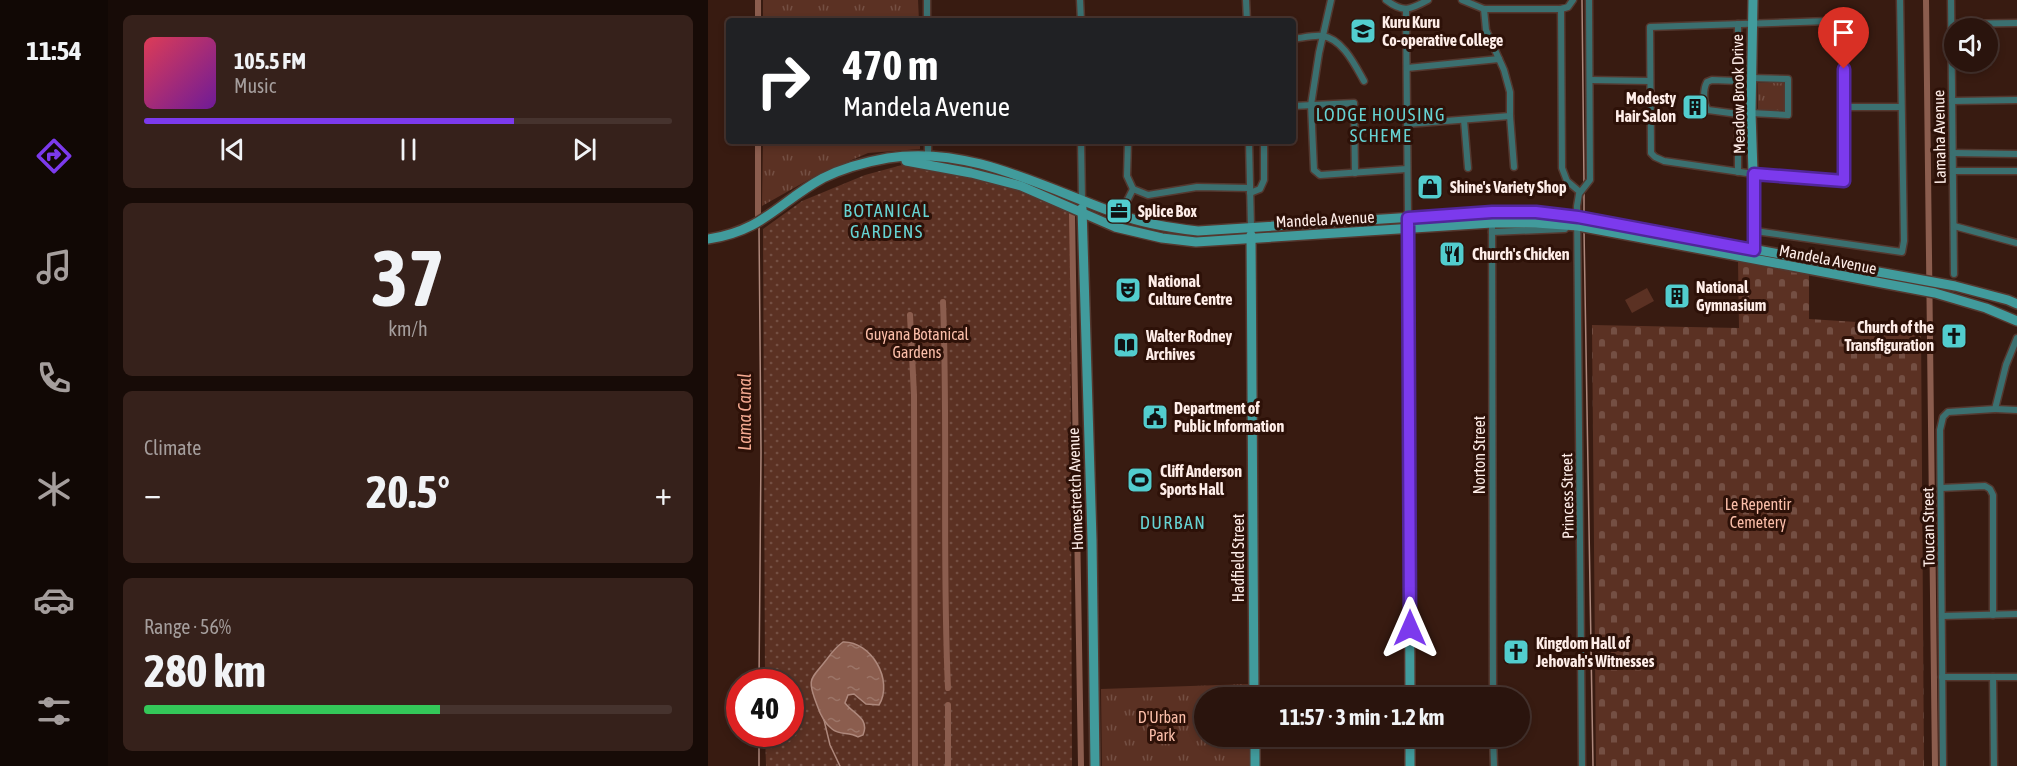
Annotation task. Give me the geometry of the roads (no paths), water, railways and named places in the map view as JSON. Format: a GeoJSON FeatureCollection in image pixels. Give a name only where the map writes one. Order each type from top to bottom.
{"type":"FeatureCollection","features":[{"type":"Feature","properties":{"kind":"main road","name":"Meadow Brook Drive"},"geometry":{"type":"LineString","coordinates":[[1753,0],[1751,78],[1755,231],[1753,255]]}},
{"type":"Feature","properties":{"kind":"main road","name":"Mandela Avenue"},"geometry":{"type":"LineString","coordinates":[[708,239],[725,237],[747,228],[768,217],[821,179],[855,165],[889,158],[968,161],[1020,175],[1120,215],[1164,227],[1198,231],[1492,212],[1536,212],[1581,223],[1753,255],[1935,293],[1986,308],[2017,321]]}},
{"type":"Feature","properties":{"kind":"main road","name":"Mandela Avenue"},"geometry":{"type":"LineString","coordinates":[[928,160],[1021,186],[1115,226],[1162,238],[1196,242],[1408,230],[1492,228],[1536,223],[1581,223]]}},
{"type":"Feature","properties":{"kind":"main road","name":"Homestretch Avenue"},"geometry":{"type":"LineString","coordinates":[[1082,200],[1092,540],[1095,766]]}},
{"type":"Feature","properties":{"kind":"main road"},"geometry":{"type":"LineString","coordinates":[[1408,218],[1410,687]]}},
{"type":"Feature","properties":{"kind":"main road","name":"Hadfield Street"},"geometry":{"type":"LineString","coordinates":[[1251,228],[1254,687]]}},
{"type":"Feature","properties":{"kind":"main road","name":"Mandela Avenue"},"geometry":{"type":"LineString","coordinates":[[1753,255],[1929,281],[1983,293],[2017,304]]}},
{"type":"Feature","properties":{"kind":"main road"},"geometry":{"type":"LineString","coordinates":[[1255,747],[1255,766]]}},
{"type":"Feature","properties":{"kind":"main road"},"geometry":{"type":"LineString","coordinates":[[1410,747],[1410,766]]}},
{"type":"Feature","properties":{"kind":"street"},"geometry":{"type":"LineString","coordinates":[[927,0],[927,18]]}},
{"type":"Feature","properties":{"kind":"street"},"geometry":{"type":"LineString","coordinates":[[1080,0],[1081,18]]}},
{"type":"Feature","properties":{"kind":"street"},"geometry":{"type":"LineString","coordinates":[[1246,0],[1248,18]]}},
{"type":"Feature","properties":{"kind":"street"},"geometry":{"type":"LineString","coordinates":[[1331,0],[1311,105],[1315,172],[1320,175],[1407,169]]}},
{"type":"Feature","properties":{"kind":"street"},"geometry":{"type":"LineString","coordinates":[[1386,0],[1406,10],[1413,9],[1428,0]]}},
{"type":"Feature","properties":{"kind":"street"},"geometry":{"type":"LineString","coordinates":[[1462,0],[1484,9],[1561,9],[1568,7],[1573,0]]}},
{"type":"Feature","properties":{"kind":"street"},"geometry":{"type":"LineString","coordinates":[[1561,9],[1562,168],[1567,181],[1581,192],[1589,184],[1591,81],[1589,0]]}},
{"type":"Feature","properties":{"kind":"street"},"geometry":{"type":"LineString","coordinates":[[1755,231],[1902,252],[1904,241],[1900,0]]}},
{"type":"Feature","properties":{"kind":"street","name":"Lamaha Avenue"},"geometry":{"type":"LineString","coordinates":[[1951,0],[1952,18]]}},
{"type":"Feature","properties":{"kind":"street"},"geometry":{"type":"LineString","coordinates":[[1484,9],[1489,38],[1510,92],[1514,167]]}},
{"type":"Feature","properties":{"kind":"street"},"geometry":{"type":"LineString","coordinates":[[1406,10],[1408,218]]}},
{"type":"Feature","properties":{"kind":"street"},"geometry":{"type":"LineString","coordinates":[[1829,21],[1841,26],[1844,31],[1844,181],[1754,174],[1664,161],[1655,157],[1650,150],[1650,27],[1752,24],[1829,21]]}},
{"type":"Feature","properties":{"kind":"street"},"geometry":{"type":"LineString","coordinates":[[1998,23],[2017,23]]}},
{"type":"Feature","properties":{"kind":"street"},"geometry":{"type":"LineString","coordinates":[[1738,24],[1738,172]]}},
{"type":"Feature","properties":{"kind":"street"},"geometry":{"type":"LineString","coordinates":[[1296,39],[1323,36],[1334,41],[1343,49],[1364,81]]}},
{"type":"Feature","properties":{"kind":"street"},"geometry":{"type":"LineString","coordinates":[[1407,68],[1499,59]]}},
{"type":"Feature","properties":{"kind":"street","name":"Lamaha Avenue"},"geometry":{"type":"LineString","coordinates":[[1952,72],[1954,274]]}},
{"type":"Feature","properties":{"kind":"street"},"geometry":{"type":"LineString","coordinates":[[1751,78],[1788,79],[1788,115],[1751,113]]}},
{"type":"Feature","properties":{"kind":"street"},"geometry":{"type":"LineString","coordinates":[[1738,81],[1712,80],[1705,86],[1706,107],[1711,112],[1738,114]]}},
{"type":"Feature","properties":{"kind":"street"},"geometry":{"type":"LineString","coordinates":[[1591,81],[1650,81]]}},
{"type":"Feature","properties":{"kind":"street"},"geometry":{"type":"LineString","coordinates":[[1952,100],[2017,100]]}},
{"type":"Feature","properties":{"kind":"street"},"geometry":{"type":"LineString","coordinates":[[1296,106],[1354,103],[1355,173]]}},
{"type":"Feature","properties":{"kind":"street"},"geometry":{"type":"LineString","coordinates":[[1844,108],[1901,107]]}},
{"type":"Feature","properties":{"kind":"street"},"geometry":{"type":"LineString","coordinates":[[1407,124],[1510,116]]}},
{"type":"Feature","properties":{"kind":"street"},"geometry":{"type":"LineString","coordinates":[[1464,120],[1468,168]]}},
{"type":"Feature","properties":{"kind":"street"},"geometry":{"type":"LineString","coordinates":[[928,144],[928,160]]}},
{"type":"Feature","properties":{"kind":"street"},"geometry":{"type":"LineString","coordinates":[[1081,144],[1082,200]]}},
{"type":"Feature","properties":{"kind":"street"},"geometry":{"type":"LineString","coordinates":[[1128,144],[1127,176],[1133,189],[1148,195],[1197,187],[1250,191],[1260,189],[1264,144]]}},
{"type":"Feature","properties":{"kind":"street"},"geometry":{"type":"LineString","coordinates":[[1249,144],[1251,228]]}},
{"type":"Feature","properties":{"kind":"street"},"geometry":{"type":"LineString","coordinates":[[1953,153],[2017,154]]}},
{"type":"Feature","properties":{"kind":"street"},"geometry":{"type":"LineString","coordinates":[[1953,171],[2017,171]]}},
{"type":"Feature","properties":{"kind":"street"},"geometry":{"type":"LineString","coordinates":[[1120,215],[1133,189]]}},
{"type":"Feature","properties":{"kind":"street","name":"Princess Street"},"geometry":{"type":"LineString","coordinates":[[1581,192],[1578,198],[1581,223],[1582,766]]}},
{"type":"Feature","properties":{"kind":"street","name":"Norton Street"},"geometry":{"type":"LineString","coordinates":[[1492,212],[1493,687]]}},
{"type":"Feature","properties":{"kind":"street"},"geometry":{"type":"LineString","coordinates":[[1954,226],[2017,243]]}},
{"type":"Feature","properties":{"kind":"street"},"geometry":{"type":"LineString","coordinates":[[2017,338],[2003,375],[1995,410],[2017,410]]}},
{"type":"Feature","properties":{"kind":"street","name":"Toucan Street"},"geometry":{"type":"LineString","coordinates":[[1943,766],[1940,429],[1943,417],[1948,412],[1995,410]]}},
{"type":"Feature","properties":{"kind":"street"},"geometry":{"type":"LineString","coordinates":[[1941,488],[1985,486],[1993,495],[1993,615]]}},
{"type":"Feature","properties":{"kind":"street"},"geometry":{"type":"LineString","coordinates":[[1942,616],[2017,614]]}},
{"type":"Feature","properties":{"kind":"street"},"geometry":{"type":"LineString","coordinates":[[1942,677],[2017,677]]}},
{"type":"Feature","properties":{"kind":"street"},"geometry":{"type":"LineString","coordinates":[[1993,677],[1994,766]]}},
{"type":"Feature","properties":{"kind":"street"},"geometry":{"type":"LineString","coordinates":[[1493,747],[1494,766]]}},
{"type":"Feature","properties":{"kind":"water"},"geometry":{"type":"Polygon","coordinates":[[[843,642],[853,643],[871,655],[882,674],[884,684],[879,705],[866,704],[854,694],[848,695],[845,703],[864,724],[863,735],[858,737],[835,731],[829,727],[821,715],[811,684],[814,675],[843,642]]]}},
{"type":"Feature","properties":{"kind":"waterway","name":"Lama Canal"},"geometry":{"type":"LineString","coordinates":[[758,0],[758,18]]}},
{"type":"Feature","properties":{"kind":"waterway"},"geometry":{"type":"LineString","coordinates":[[1582,0],[1584,183]]}},
{"type":"Feature","properties":{"kind":"waterway"},"geometry":{"type":"LineString","coordinates":[[1926,0],[1935,766]]}},
{"type":"Feature","properties":{"kind":"waterway","name":"Lama Canal"},"geometry":{"type":"LineString","coordinates":[[758,144],[758,217]]}},
{"type":"Feature","properties":{"kind":"waterway"},"geometry":{"type":"LineString","coordinates":[[1584,191],[1584,213]]}},
{"type":"Feature","properties":{"kind":"waterway"},"geometry":{"type":"LineString","coordinates":[[1072,214],[1081,766]]}},
{"type":"Feature","properties":{"kind":"waterway","name":"Lama Canal"},"geometry":{"type":"LineString","coordinates":[[759,227],[761,452],[759,669]]}},
{"type":"Feature","properties":{"kind":"waterway"},"geometry":{"type":"LineString","coordinates":[[1584,230],[1593,766]]}},
{"type":"Feature","properties":{"kind":"waterway"},"geometry":{"type":"LineString","coordinates":[[943,302],[948,688]]}},
{"type":"Feature","properties":{"kind":"waterway"},"geometry":{"type":"LineString","coordinates":[[910,315],[914,395],[915,766]]}},
{"type":"Feature","properties":{"kind":"waterway"},"geometry":{"type":"LineString","coordinates":[[948,705],[948,766]]}},
{"type":"Feature","properties":{"kind":"waterway"},"geometry":{"type":"LineString","coordinates":[[824,720],[830,745],[840,766]]}},
{"type":"Feature","properties":{"kind":"waterway","name":"Lama Canal"},"geometry":{"type":"LineString","coordinates":[[759,747],[759,766]]}},
{"type":"Feature","properties":{"kind":"place","name":"Kuru Kuru Co-operative College"},"geometry":{"type":"Point","coordinates":[1363,31]}},
{"type":"Feature","properties":{"kind":"place","name":"Modesty Hair Salon"},"geometry":{"type":"Point","coordinates":[1695,107]}},
{"type":"Feature","properties":{"kind":"place","name":"Shine's Variety Shop"},"geometry":{"type":"Point","coordinates":[1430,187]}},
{"type":"Feature","properties":{"kind":"place","name":"Splice Box"},"geometry":{"type":"Point","coordinates":[1119,211]}},
{"type":"Feature","properties":{"kind":"place","name":"Church's Chicken"},"geometry":{"type":"Point","coordinates":[1452,254]}},
{"type":"Feature","properties":{"kind":"place","name":"National Culture Centre"},"geometry":{"type":"Point","coordinates":[1128,290]}},
{"type":"Feature","properties":{"kind":"place","name":"National Gymnasium"},"geometry":{"type":"Point","coordinates":[1677,296]}},
{"type":"Feature","properties":{"kind":"place","name":"Church of the Transfiguration"},"geometry":{"type":"Point","coordinates":[1954,336]}},
{"type":"Feature","properties":{"kind":"place","name":"Walter Rodney Archives"},"geometry":{"type":"Point","coordinates":[1126,345]}},
{"type":"Feature","properties":{"kind":"place","name":"Department of Public Information"},"geometry":{"type":"Point","coordinates":[1155,417]}},
{"type":"Feature","properties":{"kind":"place","name":"Cliff Anderson Sports Hall"},"geometry":{"type":"Point","coordinates":[1140,480]}},
{"type":"Feature","properties":{"kind":"place","name":"Kingdom Hall of Jehovah's Witnesses"},"geometry":{"type":"Point","coordinates":[1516,652]}},
{"type":"Feature","properties":{"kind":"district","name":"LODGE HOUSING SCHEME"},"geometry":{"type":"Point","coordinates":[1381,124]}},
{"type":"Feature","properties":{"kind":"district","name":"BOTANICAL GARDENS"},"geometry":{"type":"Point","coordinates":[887,220]}},
{"type":"Feature","properties":{"kind":"district","name":"DURBAN"},"geometry":{"type":"Point","coordinates":[1173,522]}},
{"type":"Feature","properties":{"kind":"park label","name":"Guyana Botanical Gardens"},"geometry":{"type":"Point","coordinates":[917,343]}},
{"type":"Feature","properties":{"kind":"park label","name":"Le Repentir Cemetery"},"geometry":{"type":"Point","coordinates":[1758,513]}},
{"type":"Feature","properties":{"kind":"park label","name":"D'Urban Park"},"geometry":{"type":"Point","coordinates":[1162,726]}}]}
